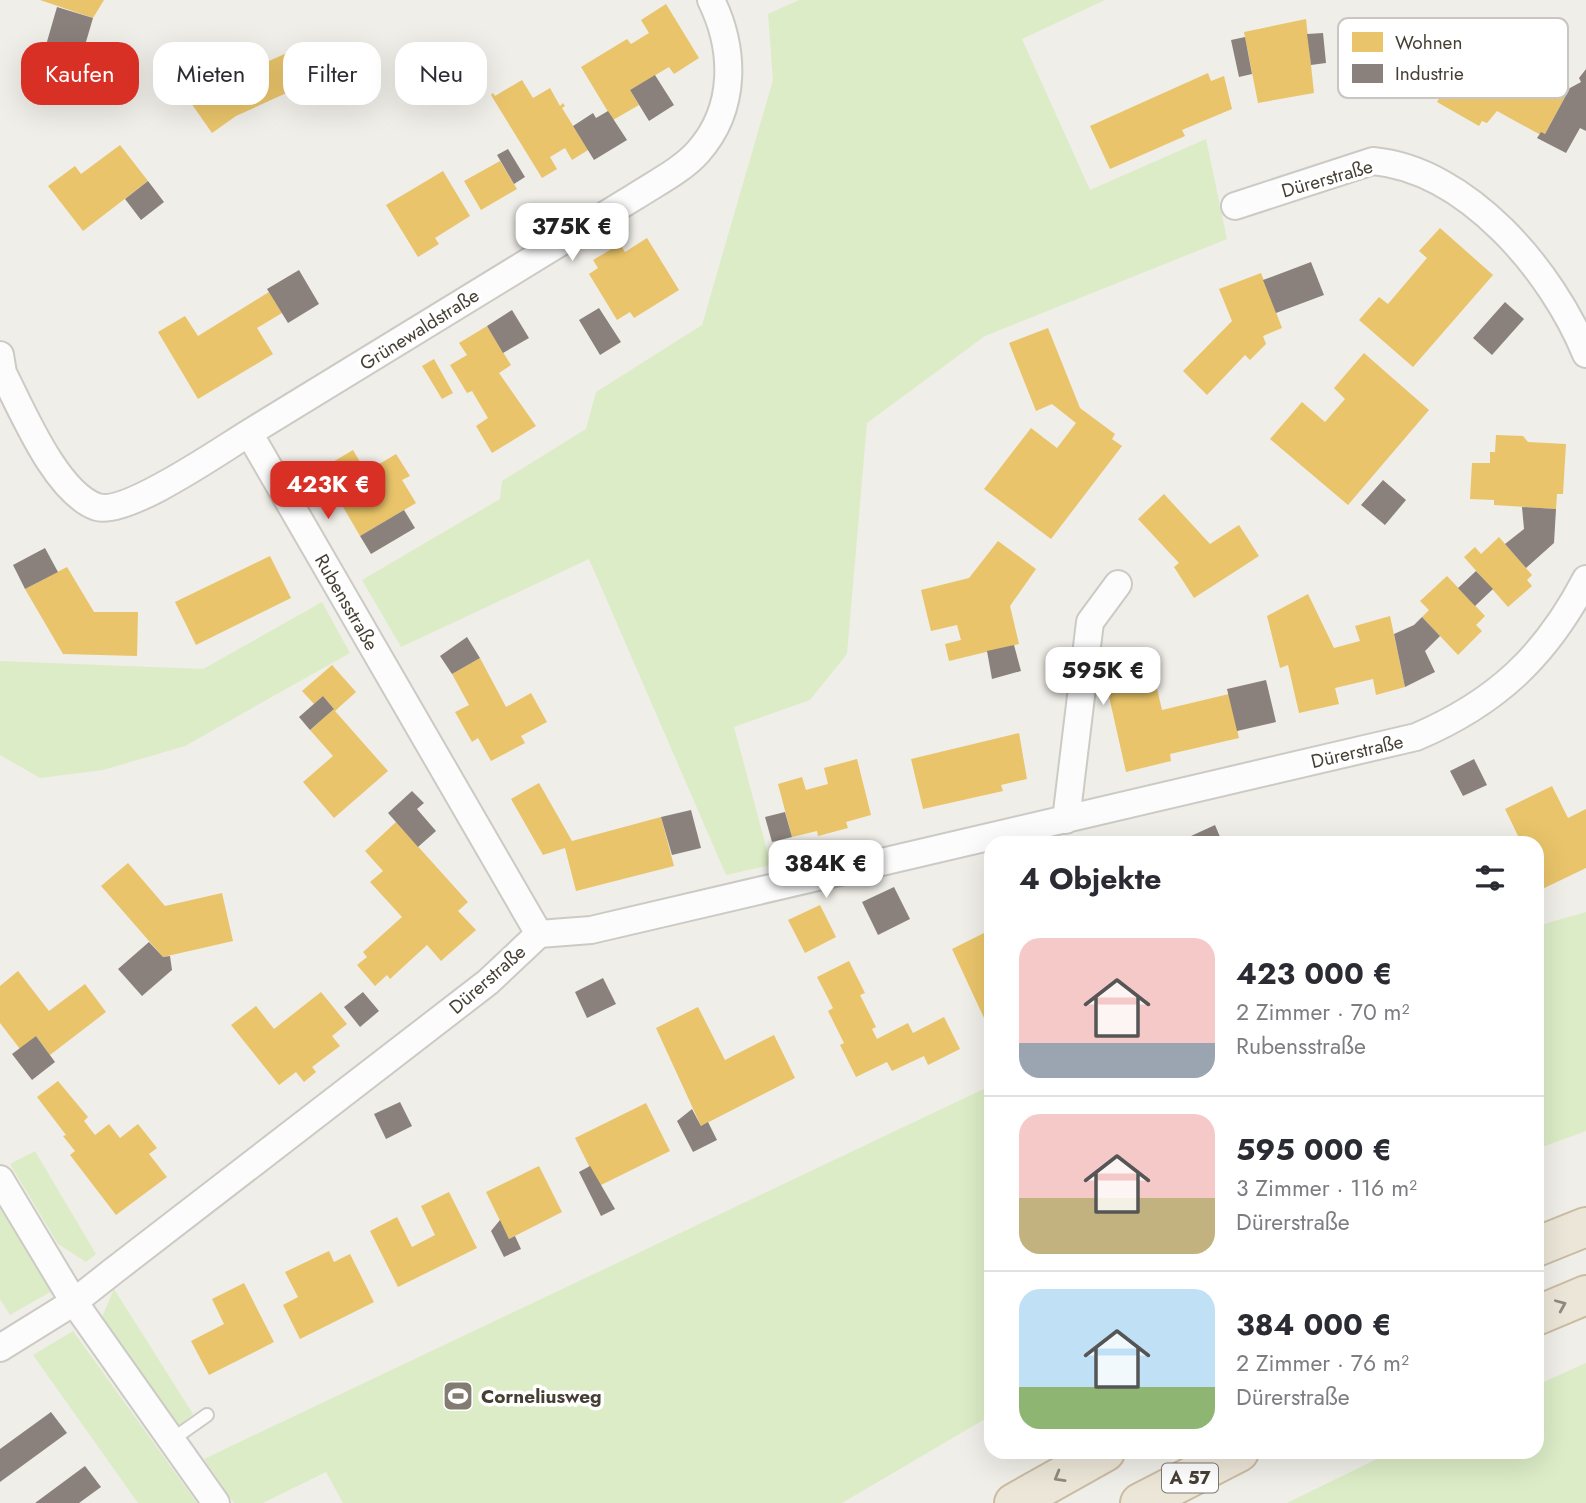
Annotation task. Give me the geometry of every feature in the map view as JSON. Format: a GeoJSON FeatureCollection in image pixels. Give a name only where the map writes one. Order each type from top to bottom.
{"type":"FeatureCollection","features":[{"type":"Feature","properties":{"kind":"highway"},"geometry":{"type":"LineString","coordinates":[[1544,1244],[1586,1227]]}},
{"type":"Feature","properties":{"kind":"highway"},"geometry":{"type":"LineString","coordinates":[[1544,1313],[1586,1295]]}},
{"type":"Feature","properties":{"kind":"highway"},"geometry":{"type":"LineString","coordinates":[[1014,1503],[1093,1459]]}},
{"type":"Feature","properties":{"kind":"highway","name":"A 57"},"geometry":{"type":"LineString","coordinates":[[1140,1503],[1225,1459]]}},
{"type":"Feature","properties":{"kind":"street","name":"Grünewaldstraße"},"geometry":{"type":"LineString","coordinates":[[249,433],[612,210],[696,154],[720,115],[729,79],[729,52],[724,27],[711,0]]}},
{"type":"Feature","properties":{"kind":"street","name":"Dürerstraße"},"geometry":{"type":"LineString","coordinates":[[1235,206],[1373,162],[1396,164],[1420,173],[1461,196],[1505,233],[1541,273],[1586,354]]}},
{"type":"Feature","properties":{"kind":"street"},"geometry":{"type":"LineString","coordinates":[[0,355],[3,373],[63,481],[82,499],[99,508],[121,506],[159,488],[249,433]]}},
{"type":"Feature","properties":{"kind":"street","name":"Rubensstraße"},"geometry":{"type":"LineString","coordinates":[[249,433],[539,933]]}},
{"type":"Feature","properties":{"kind":"street","name":"Dürerstraße"},"geometry":{"type":"LineString","coordinates":[[997,836],[1416,737],[1444,725],[1502,688],[1527,664],[1557,630],[1586,579]]}},
{"type":"Feature","properties":{"kind":"street"},"geometry":{"type":"LineString","coordinates":[[1066,820],[1090,622],[1118,584]]}},
{"type":"Feature","properties":{"kind":"street","name":"Dürerstraße"},"geometry":{"type":"LineString","coordinates":[[0,1348],[74,1301],[488,982],[539,933],[591,930],[984,839]]}},
{"type":"Feature","properties":{"kind":"street"},"geometry":{"type":"LineString","coordinates":[[0,1179],[74,1301],[215,1503]]}},
{"type":"Feature","properties":{"kind":"lane"},"geometry":{"type":"LineString","coordinates":[[170,1441],[207,1415]]}},
{"type":"Feature","properties":{"kind":"green space"},"geometry":{"type":"Polygon","coordinates":[[[799,0],[1105,0],[1022,39],[1090,190],[1206,139],[1227,239],[985,336],[867,423],[847,654],[810,700],[734,727],[771,865],[726,875],[589,559],[401,647],[362,580],[500,499],[502,481],[586,429],[596,392],[702,325],[773,80],[768,14],[799,0]]]}},
{"type":"Feature","properties":{"kind":"green space"},"geometry":{"type":"Polygon","coordinates":[[[322,602],[350,653],[185,746],[103,770],[40,778],[0,755],[0,661],[203,669],[322,602]]]}},
{"type":"Feature","properties":{"kind":"green space"},"geometry":{"type":"Polygon","coordinates":[[[1586,912],[1586,1131],[1544,1146],[1544,924],[1586,912]]]}},
{"type":"Feature","properties":{"kind":"green space"},"geometry":{"type":"Polygon","coordinates":[[[984,1089],[984,1420],[842,1503],[343,1503],[326,1472],[263,1503],[234,1503],[204,1459],[984,1089]]]}},
{"type":"Feature","properties":{"kind":"green space"},"geometry":{"type":"Polygon","coordinates":[[[35,1151],[96,1254],[86,1262],[58,1244],[10,1164],[35,1151]]]}},
{"type":"Feature","properties":{"kind":"green space"},"geometry":{"type":"Polygon","coordinates":[[[0,1206],[52,1291],[10,1315],[0,1299],[0,1206]]]}},
{"type":"Feature","properties":{"kind":"green space"},"geometry":{"type":"Polygon","coordinates":[[[114,1289],[193,1414],[173,1431],[102,1317],[114,1289]]]}},
{"type":"Feature","properties":{"kind":"green space"},"geometry":{"type":"Polygon","coordinates":[[[73,1331],[197,1503],[138,1503],[33,1355],[73,1331]]]}},
{"type":"Feature","properties":{"kind":"green space"},"geometry":{"type":"Polygon","coordinates":[[[1586,1363],[1586,1503],[1287,1503],[1377,1459],[1544,1459],[1544,1382],[1586,1363]]]}},
{"type":"Feature","properties":{"kind":"building: Wohnen"},"geometry":{"type":"Polygon","coordinates":[[[40,0],[104,0],[93,18],[40,0]]]}},
{"type":"Feature","properties":{"kind":"building: Wohnen"},"geometry":{"type":"Polygon","coordinates":[[[666,4],[699,58],[674,74],[669,67],[630,90],[639,105],[613,120],[581,67],[627,39],[631,44],[649,33],[641,20],[666,4]]]}},
{"type":"Feature","properties":{"kind":"building: Wohnen"},"geometry":{"type":"Polygon","coordinates":[[[1306,19],[1314,93],[1258,103],[1244,32],[1306,19]]]}},
{"type":"Feature","properties":{"kind":"building: Wohnen"},"geometry":{"type":"Polygon","coordinates":[[[283,55],[283,95],[269,101],[269,61],[283,55]]]}},
{"type":"Feature","properties":{"kind":"building: Wohnen"},"geometry":{"type":"Polygon","coordinates":[[[1208,73],[1211,81],[1224,76],[1232,109],[1182,130],[1185,136],[1110,169],[1090,126],[1208,73]]]}},
{"type":"Feature","properties":{"kind":"building: Wohnen"},"geometry":{"type":"Polygon","coordinates":[[[522,80],[533,98],[550,88],[560,106],[563,103],[565,106],[562,108],[588,150],[572,160],[565,148],[550,157],[557,169],[542,178],[491,95],[493,93],[495,96],[522,80]]]}},
{"type":"Feature","properties":{"kind":"building: Wohnen"},"geometry":{"type":"Polygon","coordinates":[[[1439,98],[1565,98],[1545,134],[1539,134],[1497,111],[1487,123],[1482,121],[1479,126],[1437,102],[1439,98]]]}},
{"type":"Feature","properties":{"kind":"building: Wohnen"},"geometry":{"type":"Polygon","coordinates":[[[192,105],[260,105],[236,116],[212,133],[192,105]]]}},
{"type":"Feature","properties":{"kind":"building: Wohnen"},"geometry":{"type":"Polygon","coordinates":[[[120,145],[148,181],[83,231],[48,186],[75,166],[81,174],[120,145]]]}},
{"type":"Feature","properties":{"kind":"building: Wohnen"},"geometry":{"type":"Polygon","coordinates":[[[500,161],[517,189],[481,210],[464,181],[500,161]]]}},
{"type":"Feature","properties":{"kind":"building: Wohnen"},"geometry":{"type":"Polygon","coordinates":[[[443,171],[470,216],[435,238],[439,244],[418,257],[386,205],[443,171]]]}},
{"type":"Feature","properties":{"kind":"building: Wohnen"},"geometry":{"type":"Polygon","coordinates":[[[1440,228],[1493,275],[1413,367],[1359,320],[1379,297],[1388,304],[1427,258],[1419,251],[1440,228]]]}},
{"type":"Feature","properties":{"kind":"building: Wohnen"},"geometry":{"type":"Polygon","coordinates":[[[647,238],[679,290],[634,318],[630,312],[617,320],[589,274],[598,268],[593,260],[620,244],[625,252],[647,238]]]}},
{"type":"Feature","properties":{"kind":"building: Wohnen"},"geometry":{"type":"Polygon","coordinates":[[[1261,273],[1282,328],[1263,336],[1266,344],[1250,360],[1245,355],[1207,395],[1183,371],[1232,321],[1219,289],[1261,273]]]}},
{"type":"Feature","properties":{"kind":"building: Wohnen"},"geometry":{"type":"Polygon","coordinates":[[[269,292],[282,313],[257,328],[273,354],[198,399],[158,332],[185,316],[198,336],[269,292]]]}},
{"type":"Feature","properties":{"kind":"building: Wohnen"},"geometry":{"type":"Polygon","coordinates":[[[487,326],[511,365],[499,373],[536,426],[492,453],[476,426],[488,418],[472,391],[467,393],[450,365],[467,355],[459,343],[487,326]]]}},
{"type":"Feature","properties":{"kind":"building: Wohnen"},"geometry":{"type":"Polygon","coordinates":[[[1048,328],[1080,408],[1115,434],[1112,439],[1122,446],[1051,539],[984,489],[1031,428],[1057,448],[1076,423],[1052,404],[1036,411],[1009,343],[1048,328]]]}},
{"type":"Feature","properties":{"kind":"building: Wohnen"},"geometry":{"type":"Polygon","coordinates":[[[1364,353],[1429,410],[1348,505],[1270,439],[1302,402],[1325,422],[1345,399],[1334,388],[1364,353]]]}},
{"type":"Feature","properties":{"kind":"building: Wohnen"},"geometry":{"type":"Polygon","coordinates":[[[434,359],[453,393],[442,399],[422,366],[434,359]]]}},
{"type":"Feature","properties":{"kind":"building: Wohnen"},"geometry":{"type":"Polygon","coordinates":[[[1496,435],[1523,436],[1528,442],[1566,444],[1563,494],[1557,494],[1556,509],[1494,505],[1494,500],[1470,499],[1472,463],[1490,463],[1490,452],[1495,452],[1496,435]]]}},
{"type":"Feature","properties":{"kind":"building: Wohnen"},"geometry":{"type":"Polygon","coordinates":[[[353,450],[366,472],[396,454],[410,476],[402,480],[416,503],[360,536],[321,469],[353,450]]]}},
{"type":"Feature","properties":{"kind":"building: Wohnen"},"geometry":{"type":"Polygon","coordinates":[[[1164,494],[1210,544],[1239,525],[1259,556],[1194,598],[1174,567],[1179,563],[1138,519],[1164,494]]]}},
{"type":"Feature","properties":{"kind":"building: Wohnen"},"geometry":{"type":"Polygon","coordinates":[[[1499,537],[1532,575],[1527,580],[1532,586],[1508,607],[1464,557],[1475,547],[1481,554],[1499,537]]]}},
{"type":"Feature","properties":{"kind":"building: Wohnen"},"geometry":{"type":"Polygon","coordinates":[[[998,541],[1036,569],[1010,606],[1019,644],[949,661],[945,644],[961,640],[957,625],[931,631],[921,590],[969,578],[998,541]]]}},
{"type":"Feature","properties":{"kind":"building: Wohnen"},"geometry":{"type":"Polygon","coordinates":[[[270,556],[291,598],[196,645],[175,602],[270,556]]]}},
{"type":"Feature","properties":{"kind":"building: Wohnen"},"geometry":{"type":"Polygon","coordinates":[[[67,567],[94,612],[138,612],[137,656],[63,654],[25,589],[67,567]]]}},
{"type":"Feature","properties":{"kind":"building: Wohnen"},"geometry":{"type":"Polygon","coordinates":[[[1447,576],[1485,616],[1476,625],[1482,631],[1458,655],[1422,617],[1429,610],[1420,601],[1447,576]]]}},
{"type":"Feature","properties":{"kind":"building: Wohnen"},"geometry":{"type":"Polygon","coordinates":[[[1308,594],[1334,648],[1360,641],[1355,626],[1390,616],[1405,687],[1376,695],[1373,679],[1335,688],[1339,704],[1299,713],[1288,665],[1280,668],[1267,616],[1308,594]]]}},
{"type":"Feature","properties":{"kind":"building: Wohnen"},"geometry":{"type":"Polygon","coordinates":[[[1148,650],[1162,710],[1229,694],[1239,738],[1170,754],[1171,761],[1126,772],[1108,692],[1121,689],[1114,658],[1148,650]]]}},
{"type":"Feature","properties":{"kind":"building: Wohnen"},"geometry":{"type":"Polygon","coordinates":[[[480,658],[506,707],[531,693],[547,722],[521,736],[525,743],[491,761],[478,738],[472,742],[455,712],[469,705],[452,674],[480,658]]]}},
{"type":"Feature","properties":{"kind":"building: Wohnen"},"geometry":{"type":"Polygon","coordinates":[[[332,665],[356,692],[335,711],[388,771],[334,818],[303,782],[333,756],[310,730],[334,709],[323,696],[314,704],[302,691],[332,665]]]}},
{"type":"Feature","properties":{"kind":"building: Wohnen"},"geometry":{"type":"Polygon","coordinates":[[[1019,733],[1027,779],[1001,785],[1003,791],[923,809],[911,759],[1019,733]]]}},
{"type":"Feature","properties":{"kind":"building: Wohnen"},"geometry":{"type":"Polygon","coordinates":[[[857,759],[871,815],[846,822],[848,828],[818,836],[817,831],[792,837],[778,784],[802,777],[806,790],[828,784],[824,768],[857,759]]]}},
{"type":"Feature","properties":{"kind":"building: Wohnen"},"geometry":{"type":"Polygon","coordinates":[[[539,783],[572,841],[661,817],[674,866],[576,891],[565,848],[543,855],[511,799],[539,783]]]}},
{"type":"Feature","properties":{"kind":"building: Wohnen"},"geometry":{"type":"Polygon","coordinates":[[[1552,786],[1568,818],[1586,809],[1586,868],[1544,888],[1544,836],[1518,836],[1505,809],[1552,786]]]}},
{"type":"Feature","properties":{"kind":"building: Wohnen"},"geometry":{"type":"Polygon","coordinates":[[[396,822],[468,902],[458,911],[476,930],[441,961],[427,945],[390,979],[387,975],[375,986],[357,965],[367,957],[363,952],[402,917],[370,882],[383,871],[365,851],[396,822]]]}},
{"type":"Feature","properties":{"kind":"building: Wohnen"},"geometry":{"type":"Polygon","coordinates":[[[128,863],[165,906],[222,893],[233,941],[163,957],[101,886],[128,863]]]}},
{"type":"Feature","properties":{"kind":"building: Wohnen"},"geometry":{"type":"Polygon","coordinates":[[[820,905],[836,937],[805,953],[788,920],[820,905]]]}},
{"type":"Feature","properties":{"kind":"building: Wohnen"},"geometry":{"type":"Polygon","coordinates":[[[984,933],[984,1018],[952,949],[984,933]]]}},
{"type":"Feature","properties":{"kind":"building: Wohnen"},"geometry":{"type":"Polygon","coordinates":[[[849,961],[865,993],[860,995],[876,1027],[872,1029],[877,1039],[908,1023],[913,1033],[944,1017],[960,1049],[928,1065],[924,1056],[892,1071],[887,1062],[856,1077],[840,1045],[844,1043],[828,1011],[833,1008],[817,977],[849,961]]]}},
{"type":"Feature","properties":{"kind":"building: Wohnen"},"geometry":{"type":"Polygon","coordinates":[[[18,971],[49,1011],[85,984],[106,1012],[50,1055],[36,1036],[20,1049],[0,1023],[0,986],[18,971]]]}},
{"type":"Feature","properties":{"kind":"building: Wohnen"},"geometry":{"type":"Polygon","coordinates":[[[321,992],[347,1024],[332,1036],[340,1046],[312,1067],[316,1072],[304,1082],[296,1072],[279,1085],[231,1025],[256,1006],[274,1029],[321,992]]]}},
{"type":"Feature","properties":{"kind":"building: Wohnen"},"geometry":{"type":"Polygon","coordinates":[[[698,1007],[725,1060],[774,1035],[795,1078],[701,1126],[656,1028],[698,1007]]]}},
{"type":"Feature","properties":{"kind":"building: Wohnen"},"geometry":{"type":"Polygon","coordinates":[[[58,1081],[88,1117],[84,1121],[95,1135],[109,1124],[120,1138],[138,1124],[157,1148],[149,1154],[167,1177],[116,1215],[70,1155],[75,1151],[63,1136],[66,1135],[37,1097],[58,1081]]]}},
{"type":"Feature","properties":{"kind":"building: Wohnen"},"geometry":{"type":"Polygon","coordinates":[[[646,1103],[670,1151],[599,1186],[575,1138],[646,1103]]]}},
{"type":"Feature","properties":{"kind":"building: Wohnen"},"geometry":{"type":"Polygon","coordinates":[[[539,1166],[562,1212],[509,1239],[486,1192],[539,1166]]]}},
{"type":"Feature","properties":{"kind":"building: Wohnen"},"geometry":{"type":"Polygon","coordinates":[[[449,1192],[477,1248],[398,1287],[370,1231],[397,1217],[412,1247],[435,1235],[421,1206],[449,1192]]]}},
{"type":"Feature","properties":{"kind":"building: Wohnen"},"geometry":{"type":"Polygon","coordinates":[[[329,1251],[334,1262],[350,1254],[374,1302],[300,1339],[283,1305],[298,1297],[285,1272],[329,1251]]]}},
{"type":"Feature","properties":{"kind":"building: Wohnen"},"geometry":{"type":"Polygon","coordinates":[[[244,1283],[274,1342],[209,1375],[191,1341],[224,1324],[212,1299],[244,1283]]]}},
{"type":"Feature","properties":{"kind":"building: Industrie"},"geometry":{"type":"Polygon","coordinates":[[[57,7],[93,18],[86,42],[47,42],[57,7]]]}},
{"type":"Feature","properties":{"kind":"building: Industrie"},"geometry":{"type":"Polygon","coordinates":[[[1323,33],[1326,63],[1311,65],[1307,34],[1323,33]]]}},
{"type":"Feature","properties":{"kind":"building: Industrie"},"geometry":{"type":"Polygon","coordinates":[[[1245,37],[1252,74],[1239,77],[1231,40],[1245,37]]]}},
{"type":"Feature","properties":{"kind":"building: Industrie"},"geometry":{"type":"Polygon","coordinates":[[[1586,69],[1586,131],[1580,128],[1566,153],[1537,138],[1541,132],[1545,134],[1565,98],[1568,98],[1570,88],[1581,82],[1579,78],[1586,69]]]}},
{"type":"Feature","properties":{"kind":"building: Industrie"},"geometry":{"type":"Polygon","coordinates":[[[655,75],[674,105],[649,121],[630,90],[655,75]]]}},
{"type":"Feature","properties":{"kind":"building: Industrie"},"geometry":{"type":"Polygon","coordinates":[[[608,111],[627,140],[594,160],[573,126],[593,113],[596,118],[608,111]]]}},
{"type":"Feature","properties":{"kind":"building: Industrie"},"geometry":{"type":"Polygon","coordinates":[[[508,149],[525,177],[514,184],[497,155],[508,149]]]}},
{"type":"Feature","properties":{"kind":"building: Industrie"},"geometry":{"type":"Polygon","coordinates":[[[148,181],[164,202],[141,220],[125,199],[148,181]]]}},
{"type":"Feature","properties":{"kind":"building: Industrie"},"geometry":{"type":"Polygon","coordinates":[[[1311,262],[1324,295],[1276,313],[1263,280],[1311,262]]]}},
{"type":"Feature","properties":{"kind":"building: Industrie"},"geometry":{"type":"Polygon","coordinates":[[[299,270],[319,304],[288,323],[267,289],[299,270]]]}},
{"type":"Feature","properties":{"kind":"building: Industrie"},"geometry":{"type":"Polygon","coordinates":[[[1505,302],[1524,319],[1492,355],[1473,338],[1505,302]]]}},
{"type":"Feature","properties":{"kind":"building: Industrie"},"geometry":{"type":"Polygon","coordinates":[[[599,308],[621,342],[600,355],[579,320],[599,308]]]}},
{"type":"Feature","properties":{"kind":"building: Industrie"},"geometry":{"type":"Polygon","coordinates":[[[512,310],[529,338],[503,353],[487,326],[512,310]]]}},
{"type":"Feature","properties":{"kind":"building: Industrie"},"geometry":{"type":"Polygon","coordinates":[[[1383,480],[1406,500],[1385,525],[1361,505],[1383,480]]]}},
{"type":"Feature","properties":{"kind":"building: Industrie"},"geometry":{"type":"Polygon","coordinates":[[[1522,507],[1556,509],[1554,543],[1526,568],[1505,544],[1524,529],[1522,507]]]}},
{"type":"Feature","properties":{"kind":"building: Industrie"},"geometry":{"type":"Polygon","coordinates":[[[404,510],[415,528],[371,554],[360,536],[404,510]]]}},
{"type":"Feature","properties":{"kind":"building: Industrie"},"geometry":{"type":"Polygon","coordinates":[[[45,548],[58,572],[25,589],[13,565],[45,548]]]}},
{"type":"Feature","properties":{"kind":"building: Industrie"},"geometry":{"type":"Polygon","coordinates":[[[1476,571],[1493,589],[1475,606],[1458,588],[1476,571]]]}},
{"type":"Feature","properties":{"kind":"building: Industrie"},"geometry":{"type":"Polygon","coordinates":[[[1422,617],[1440,636],[1425,651],[1435,672],[1405,687],[1394,634],[1414,625],[1422,617]]]}},
{"type":"Feature","properties":{"kind":"building: Industrie"},"geometry":{"type":"Polygon","coordinates":[[[467,637],[480,658],[452,674],[440,656],[467,637]]]}},
{"type":"Feature","properties":{"kind":"building: Industrie"},"geometry":{"type":"Polygon","coordinates":[[[1014,645],[1021,671],[992,679],[987,651],[1014,645]]]}},
{"type":"Feature","properties":{"kind":"building: Industrie"},"geometry":{"type":"Polygon","coordinates":[[[1266,680],[1276,722],[1237,731],[1227,689],[1266,680]]]}},
{"type":"Feature","properties":{"kind":"building: Industrie"},"geometry":{"type":"Polygon","coordinates":[[[323,696],[334,709],[310,730],[299,717],[323,696]]]}},
{"type":"Feature","properties":{"kind":"building: Industrie"},"geometry":{"type":"Polygon","coordinates":[[[1474,759],[1487,785],[1463,796],[1450,771],[1474,759]]]}},
{"type":"Feature","properties":{"kind":"building: Industrie"},"geometry":{"type":"Polygon","coordinates":[[[412,791],[424,803],[417,809],[436,831],[418,847],[388,813],[412,791]]]}},
{"type":"Feature","properties":{"kind":"building: Industrie"},"geometry":{"type":"Polygon","coordinates":[[[691,810],[701,848],[672,855],[661,817],[691,810]]]}},
{"type":"Feature","properties":{"kind":"building: Industrie"},"geometry":{"type":"Polygon","coordinates":[[[785,812],[792,837],[772,842],[765,817],[785,812]]]}},
{"type":"Feature","properties":{"kind":"building: Industrie"},"geometry":{"type":"Polygon","coordinates":[[[1215,825],[1220,836],[1191,836],[1215,825]]]}},
{"type":"Feature","properties":{"kind":"building: Industrie"},"geometry":{"type":"Polygon","coordinates":[[[894,887],[910,919],[878,935],[862,902],[894,887]]]}},
{"type":"Feature","properties":{"kind":"building: Industrie"},"geometry":{"type":"Polygon","coordinates":[[[149,942],[163,957],[170,956],[172,970],[142,996],[118,969],[149,942]]]}},
{"type":"Feature","properties":{"kind":"building: Industrie"},"geometry":{"type":"Polygon","coordinates":[[[603,978],[616,1004],[587,1018],[575,992],[603,978]]]}},
{"type":"Feature","properties":{"kind":"building: Industrie"},"geometry":{"type":"Polygon","coordinates":[[[363,992],[379,1011],[360,1027],[344,1007],[363,992]]]}},
{"type":"Feature","properties":{"kind":"building: Industrie"},"geometry":{"type":"Polygon","coordinates":[[[36,1036],[55,1062],[32,1080],[12,1054],[36,1036]]]}},
{"type":"Feature","properties":{"kind":"building: Industrie"},"geometry":{"type":"Polygon","coordinates":[[[400,1102],[412,1126],[386,1139],[374,1114],[400,1102]]]}},
{"type":"Feature","properties":{"kind":"building: Industrie"},"geometry":{"type":"Polygon","coordinates":[[[692,1109],[701,1126],[708,1122],[717,1140],[693,1152],[677,1121],[692,1109]]]}},
{"type":"Feature","properties":{"kind":"building: Industrie"},"geometry":{"type":"Polygon","coordinates":[[[590,1166],[615,1209],[601,1216],[579,1172],[590,1166]]]}},
{"type":"Feature","properties":{"kind":"building: Industrie"},"geometry":{"type":"Polygon","coordinates":[[[500,1220],[509,1239],[515,1236],[521,1249],[504,1257],[491,1231],[500,1220]]]}},
{"type":"Feature","properties":{"kind":"building: Industrie"},"geometry":{"type":"Polygon","coordinates":[[[51,1412],[67,1433],[0,1482],[0,1449],[51,1412]]]}},
{"type":"Feature","properties":{"kind":"building: Industrie"},"geometry":{"type":"Polygon","coordinates":[[[85,1466],[101,1487],[79,1503],[35,1503],[85,1466]]]}},
{"type":"Feature","properties":{"kind":"place","name":"Corneliusweg"},"geometry":{"type":"Point","coordinates":[458,1396]}}]}
